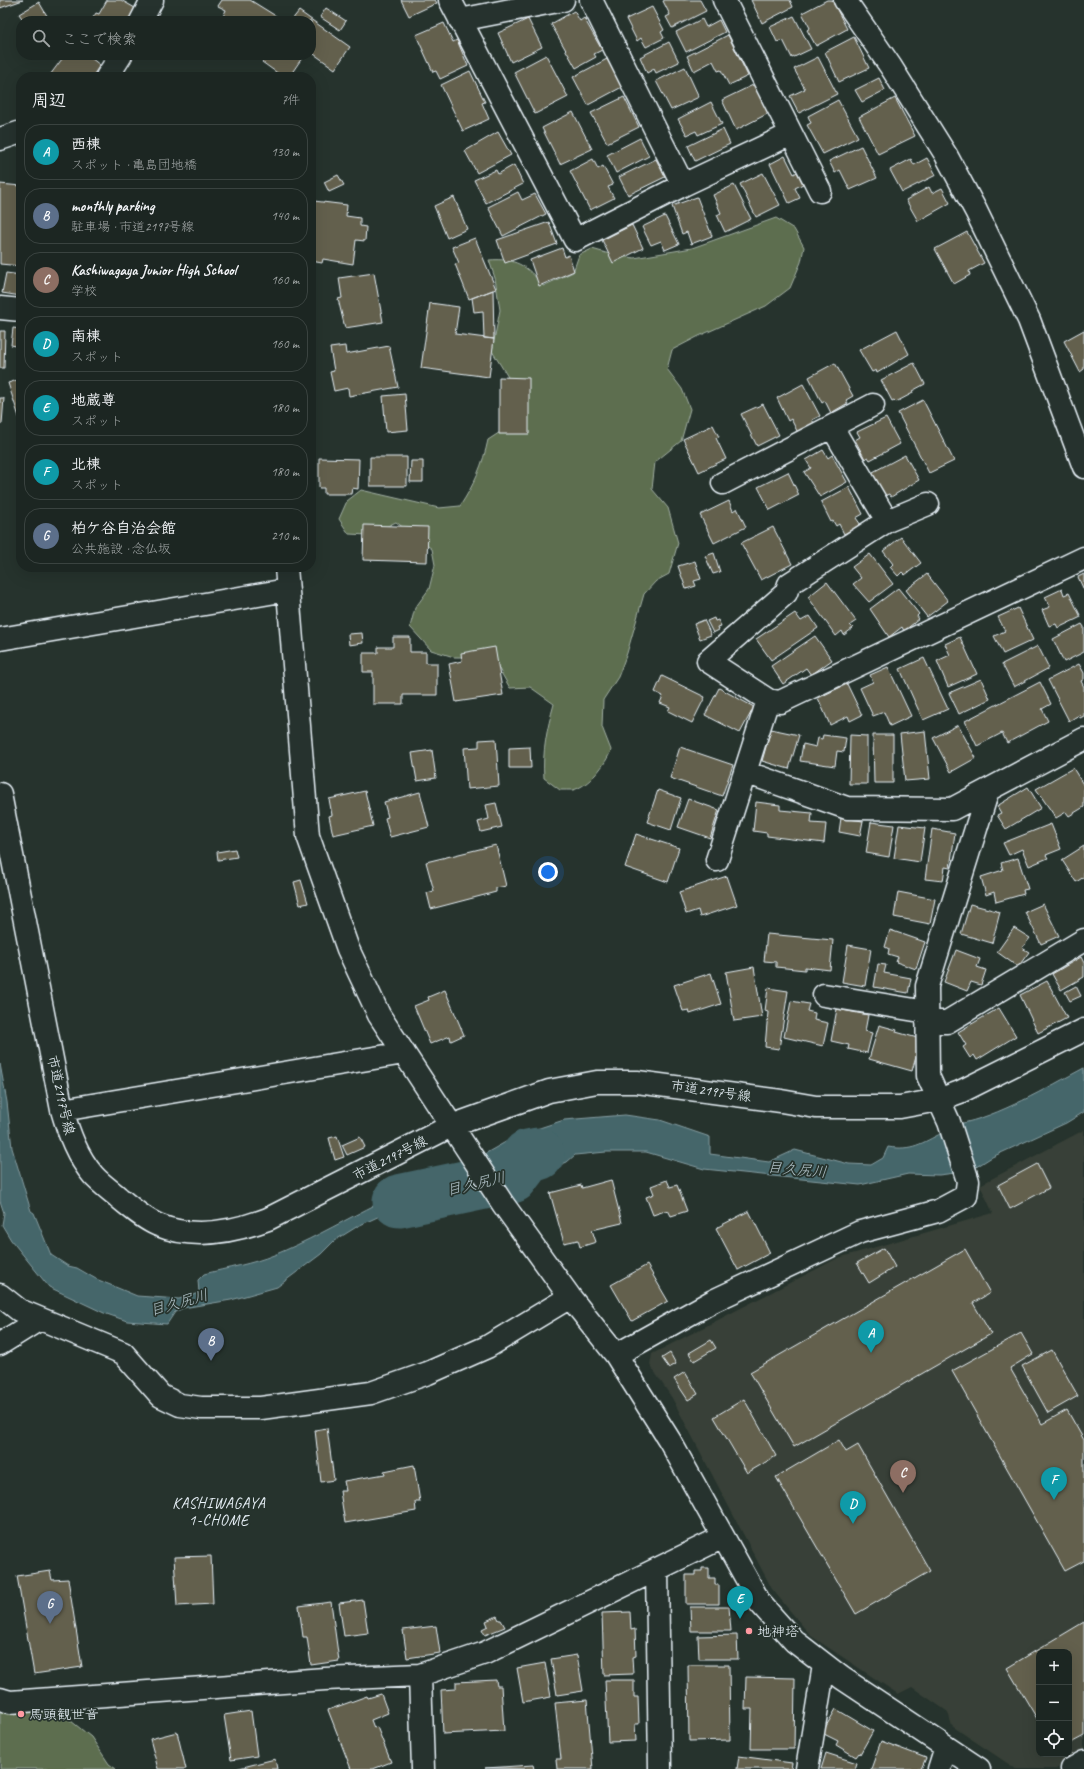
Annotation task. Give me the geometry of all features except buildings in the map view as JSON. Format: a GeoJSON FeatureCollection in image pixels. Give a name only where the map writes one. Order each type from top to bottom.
{"type":"FeatureCollection","features":[{"type":"Feature","properties":{"kind":"street"},"geometry":{"type":"LineString","coordinates":[[144,16],[152,0]]}},
{"type":"Feature","properties":{"kind":"street"},"geometry":{"type":"LineString","coordinates":[[450,0],[575,240],[683,185],[791,134]]}},
{"type":"Feature","properties":{"kind":"street"},"geometry":{"type":"LineString","coordinates":[[460,20],[563,0]]}},
{"type":"Feature","properties":{"kind":"street"},"geometry":{"type":"LineString","coordinates":[[591,0],[683,185]]}},
{"type":"Feature","properties":{"kind":"street"},"geometry":{"type":"LineString","coordinates":[[724,0],[820,191]]}},
{"type":"Feature","properties":{"kind":"street"},"geometry":{"type":"LineString","coordinates":[[845,0],[891,67],[946,155],[976,211],[1029,320],[1082,460]]}},
{"type":"Feature","properties":{"kind":"street"},"geometry":{"type":"LineString","coordinates":[[110,72],[118,60]]}},
{"type":"Feature","properties":{"kind":"street"},"geometry":{"type":"LineString","coordinates":[[0,139],[16,134]]}},
{"type":"Feature","properties":{"kind":"street"},"geometry":{"type":"LineString","coordinates":[[0,308],[16,310]]}},
{"type":"Feature","properties":{"kind":"street"},"geometry":{"type":"LineString","coordinates":[[723,483],[873,405]]}},
{"type":"Feature","properties":{"kind":"street"},"geometry":{"type":"LineString","coordinates":[[832,427],[887,521]]}},
{"type":"Feature","properties":{"kind":"street"},"geometry":{"type":"LineString","coordinates":[[928,504],[887,521],[789,584],[786,593],[708,661],[768,700],[780,702],[1084,558]]}},
{"type":"Feature","properties":{"kind":"street"},"geometry":{"type":"LineString","coordinates":[[286,572],[308,836],[348,949],[379,1015],[500,1199],[570,1297],[616,1355],[670,1441],[760,1603],[794,1641],[824,1665],[979,1769]]}},
{"type":"Feature","properties":{"kind":"street"},"geometry":{"type":"LineString","coordinates":[[0,639],[287,590]]}},
{"type":"Feature","properties":{"kind":"street"},"geometry":{"type":"LineString","coordinates":[[717,860],[768,700]]}},
{"type":"Feature","properties":{"kind":"street"},"geometry":{"type":"LineString","coordinates":[[745,772],[847,808],[952,809],[1084,739]]}},
{"type":"Feature","properties":{"kind":"street"},"geometry":{"type":"LineString","coordinates":[[616,1355],[713,1301],[860,1232],[938,1211],[966,1196],[968,1180],[966,1172],[949,1122],[928,1076],[926,986],[988,790]]}},
{"type":"Feature","properties":{"kind":"street","name":"市道2197号線"},"geometry":{"type":"LineString","coordinates":[[0,794],[62,1110],[72,1144],[93,1176],[140,1214],[158,1225],[186,1232],[212,1233],[242,1229],[268,1219],[451,1126],[549,1091],[597,1082],[637,1082],[816,1108],[900,1107],[938,1100],[960,1092],[1084,1030]]}},
{"type":"Feature","properties":{"kind":"street"},"geometry":{"type":"LineString","coordinates":[[824,995],[947,1022],[1084,940]]}},
{"type":"Feature","properties":{"kind":"street"},"geometry":{"type":"LineString","coordinates":[[62,1110],[404,1053]]}},
{"type":"Feature","properties":{"kind":"street"},"geometry":{"type":"LineString","coordinates":[[0,1295],[19,1310],[123,1353],[161,1396],[180,1405],[201,1408],[261,1408],[329,1400],[378,1391],[428,1373],[487,1347],[570,1297]]}},
{"type":"Feature","properties":{"kind":"street"},"geometry":{"type":"LineString","coordinates":[[0,1344],[40,1319]]}},
{"type":"Feature","properties":{"kind":"street"},"geometry":{"type":"LineString","coordinates":[[5,1700],[317,1680],[420,1675],[485,1653],[723,1537]]}},
{"type":"Feature","properties":{"kind":"street"},"geometry":{"type":"LineString","coordinates":[[657,1569],[660,1769]]}},
{"type":"Feature","properties":{"kind":"street"},"geometry":{"type":"LineString","coordinates":[[808,1769],[824,1665]]}},
{"type":"Feature","properties":{"kind":"street"},"geometry":{"type":"LineString","coordinates":[[420,1675],[423,1769]]}},
{"type":"Feature","properties":{"kind":"street"},"geometry":{"type":"LineString","coordinates":[[939,1769],[946,1747]]}},
{"type":"Feature","properties":{"kind":"street"},"geometry":{"type":"LineString","coordinates":[[1072,1769],[1084,1762]]}},
{"type":"Feature","properties":{"kind":"shaded area"},"geometry":{"type":"Polygon","coordinates":[[[1084,1130],[1084,1752],[1056,1769],[1016,1769],[952,1726],[948,1712],[912,1687],[898,1694],[811,1636],[772,1589],[672,1398],[650,1365],[652,1354],[838,1258],[993,1213],[980,1185],[1084,1130]]]}},
{"type":"Feature","properties":{"kind":"green space"},"geometry":{"type":"Polygon","coordinates":[[[776,218],[794,229],[804,247],[801,262],[790,288],[766,306],[699,336],[672,350],[667,369],[682,389],[690,409],[681,441],[655,462],[652,489],[668,508],[678,543],[669,574],[656,581],[644,594],[627,653],[618,677],[603,700],[602,727],[611,750],[609,756],[596,774],[585,784],[573,790],[560,790],[544,778],[546,740],[554,704],[530,687],[510,688],[492,657],[454,657],[431,650],[410,627],[415,608],[429,589],[435,565],[432,549],[396,522],[368,535],[349,534],[339,519],[347,501],[361,490],[439,508],[460,506],[470,490],[477,474],[488,440],[514,423],[511,382],[492,351],[500,310],[495,278],[489,260],[506,260],[520,264],[526,268],[543,286],[573,272],[579,255],[592,249],[613,255],[634,258],[692,248],[776,218]]]}},
{"type":"Feature","properties":{"kind":"green space"},"geometry":{"type":"Polygon","coordinates":[[[0,1697],[40,1702],[61,1713],[91,1737],[109,1764],[116,1769],[0,1769],[0,1697]]]}},
{"type":"Feature","properties":{"kind":"water"},"geometry":{"type":"Polygon","coordinates":[[[0,1064],[7,1102],[12,1148],[31,1211],[34,1213],[51,1255],[68,1266],[77,1268],[96,1279],[137,1296],[179,1299],[199,1293],[198,1280],[204,1274],[274,1255],[298,1245],[389,1198],[436,1179],[461,1172],[481,1204],[462,1210],[451,1203],[424,1201],[384,1214],[358,1226],[334,1241],[321,1254],[277,1287],[231,1300],[183,1308],[175,1312],[167,1324],[127,1321],[104,1313],[49,1287],[11,1240],[2,1225],[4,1213],[0,1201],[0,1064]]]}},
{"type":"Feature","properties":{"kind":"water"},"geometry":{"type":"Polygon","coordinates":[[[1084,1068],[1084,1112],[1066,1123],[992,1157],[973,1169],[958,1124],[990,1115],[1006,1108],[1084,1068]]]}},
{"type":"Feature","properties":{"kind":"water"},"geometry":{"type":"Polygon","coordinates":[[[625,1115],[660,1120],[710,1137],[710,1154],[769,1162],[795,1150],[849,1164],[871,1165],[883,1158],[888,1147],[910,1147],[942,1133],[955,1173],[939,1175],[908,1174],[860,1185],[704,1169],[646,1152],[606,1152],[575,1155],[567,1162],[548,1170],[505,1195],[481,1156],[518,1135],[564,1120],[625,1115]]]}},
{"type":"Feature","properties":{"kind":"waterway","name":"目久尻川"},"geometry":{"type":"LineString","coordinates":[[399,1201],[512,1177],[528,1156],[538,1154]]}},
{"type":"Feature","properties":{"kind":"place","name":"西棟"},"geometry":{"type":"Point","coordinates":[871,1353]}},
{"type":"Feature","properties":{"kind":"place","name":"monthly parking"},"geometry":{"type":"Point","coordinates":[211,1361]}},
{"type":"Feature","properties":{"kind":"place","name":"Kashiwagaya Junior High School"},"geometry":{"type":"Point","coordinates":[903,1493]}},
{"type":"Feature","properties":{"kind":"place","name":"北棟"},"geometry":{"type":"Point","coordinates":[1054,1500]}},
{"type":"Feature","properties":{"kind":"place","name":"南棟"},"geometry":{"type":"Point","coordinates":[853,1524]}},
{"type":"Feature","properties":{"kind":"place","name":"地蔵尊"},"geometry":{"type":"Point","coordinates":[740,1619]}},
{"type":"Feature","properties":{"kind":"place","name":"柏ケ谷自治会館"},"geometry":{"type":"Point","coordinates":[50,1624]}},
{"type":"Feature","properties":{"kind":"place","name":"地神塔"},"geometry":{"type":"Point","coordinates":[749,1631]}},
{"type":"Feature","properties":{"kind":"place","name":"馬頭観世音"},"geometry":{"type":"Point","coordinates":[21,1714]}},
{"type":"Feature","properties":{"kind":"district","name":"KASHIWAGAYA 1-CHOME"},"geometry":{"type":"Point","coordinates":[219,1512]}}]}
